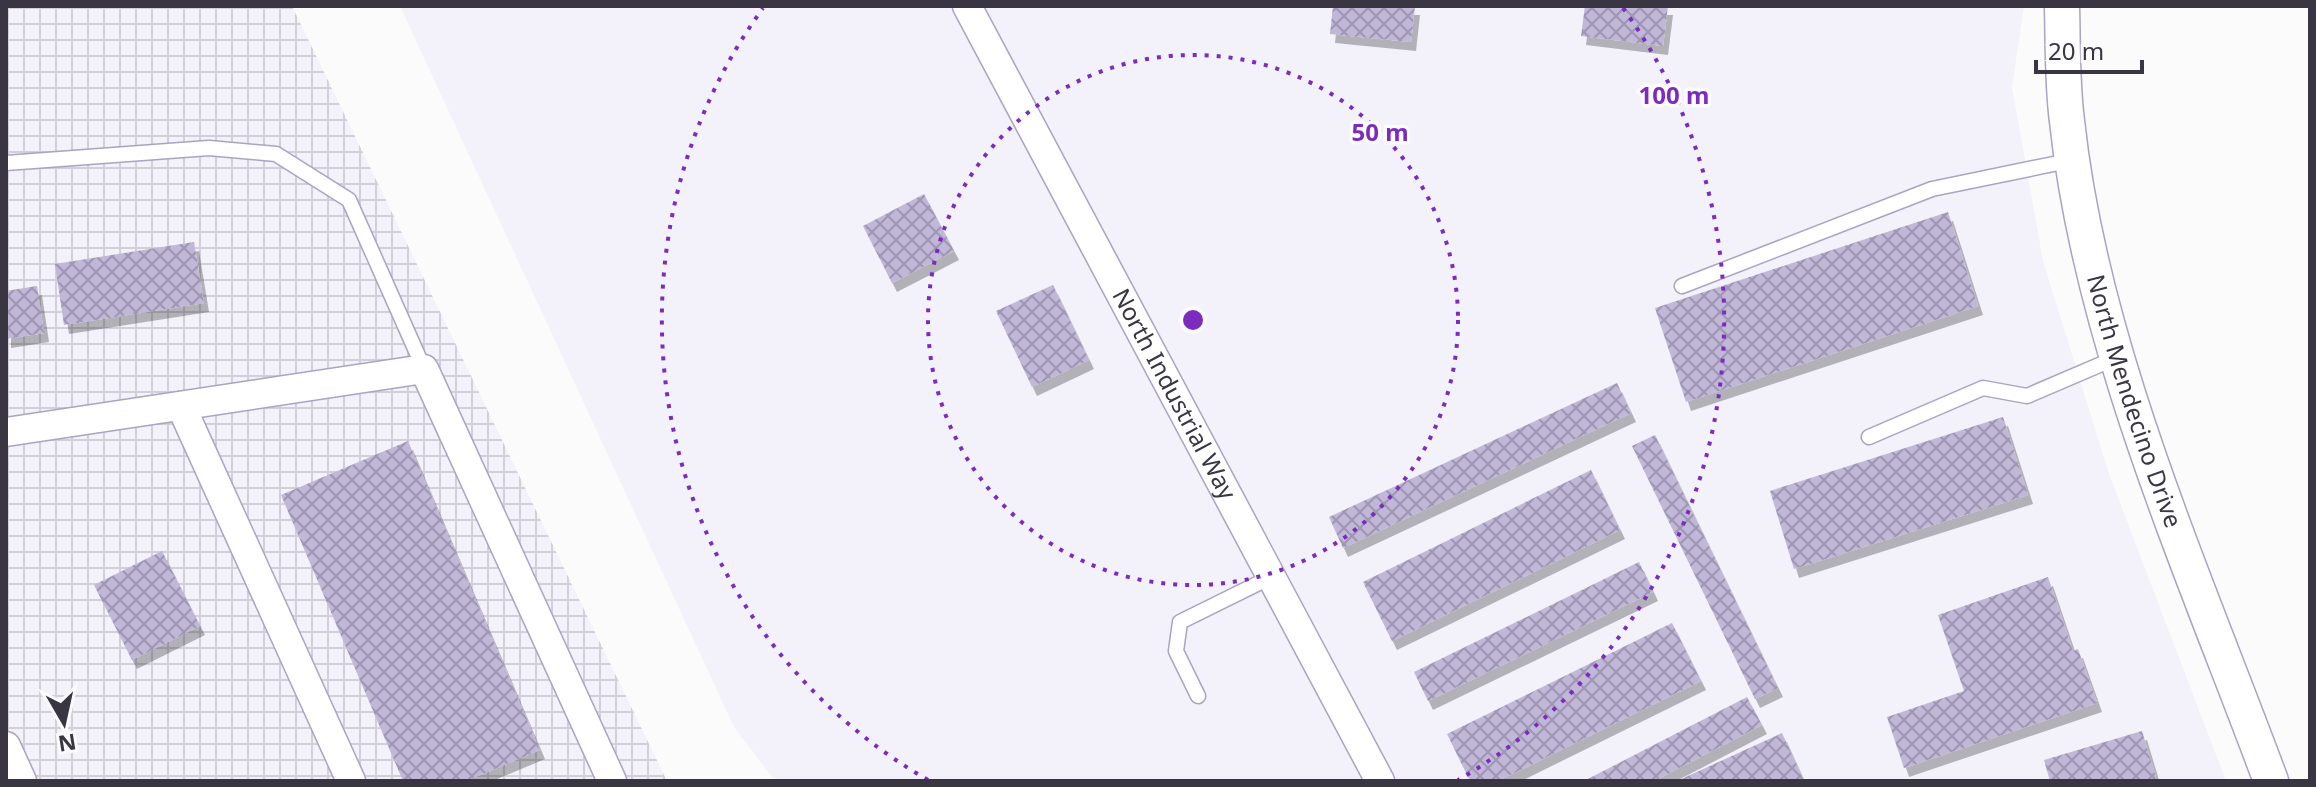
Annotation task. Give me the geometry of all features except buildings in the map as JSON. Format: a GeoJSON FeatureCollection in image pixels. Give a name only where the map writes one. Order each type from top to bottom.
{"type":"FeatureCollection","features":[{"type":"Feature","properties":{"kind":"street","name":"North Industrial Way"},"geometry":{"type":"LineString","coordinates":[[967,6],[1271,577],[1373,778]]}},
{"type":"Feature","properties":{"kind":"street","name":"North Mendecino Drive"},"geometry":{"type":"LineString","coordinates":[[2062,6],[2067,122],[2093,269],[2131,401],[2271,781]]}},
{"type":"Feature","properties":{"kind":"street"},"geometry":{"type":"LineString","coordinates":[[6,432],[424,369],[609,780]]}},
{"type":"Feature","properties":{"kind":"street"},"geometry":{"type":"LineString","coordinates":[[181,406],[351,781]]}},
{"type":"Feature","properties":{"kind":"street"},"geometry":{"type":"LineString","coordinates":[[6,746],[22,781]]}},
{"type":"Feature","properties":{"kind":"lane"},"geometry":{"type":"LineString","coordinates":[[6,163],[209,148],[276,154],[349,200],[424,369]]}},
{"type":"Feature","properties":{"kind":"lane"},"geometry":{"type":"LineString","coordinates":[[1682,286],[1932,189],[2074,160]]}},
{"type":"Feature","properties":{"kind":"lane"},"geometry":{"type":"LineString","coordinates":[[1869,437],[1983,388],[2027,396],[2118,357]]}},
{"type":"Feature","properties":{"kind":"lane"},"geometry":{"type":"LineString","coordinates":[[1198,696],[1176,651],[1180,622],[1271,577]]}},
{"type":"Feature","properties":{"kind":"shaded area"},"geometry":{"type":"Polygon","coordinates":[[[6,6],[292,6],[667,781],[6,781],[6,6]]]}},
{"type":"Feature","properties":{"kind":"shaded area"},"geometry":{"type":"Polygon","coordinates":[[[400,6],[2024,6],[2012,87],[2043,261],[2109,474],[2226,781],[775,781],[734,727],[400,6]]]}}]}
